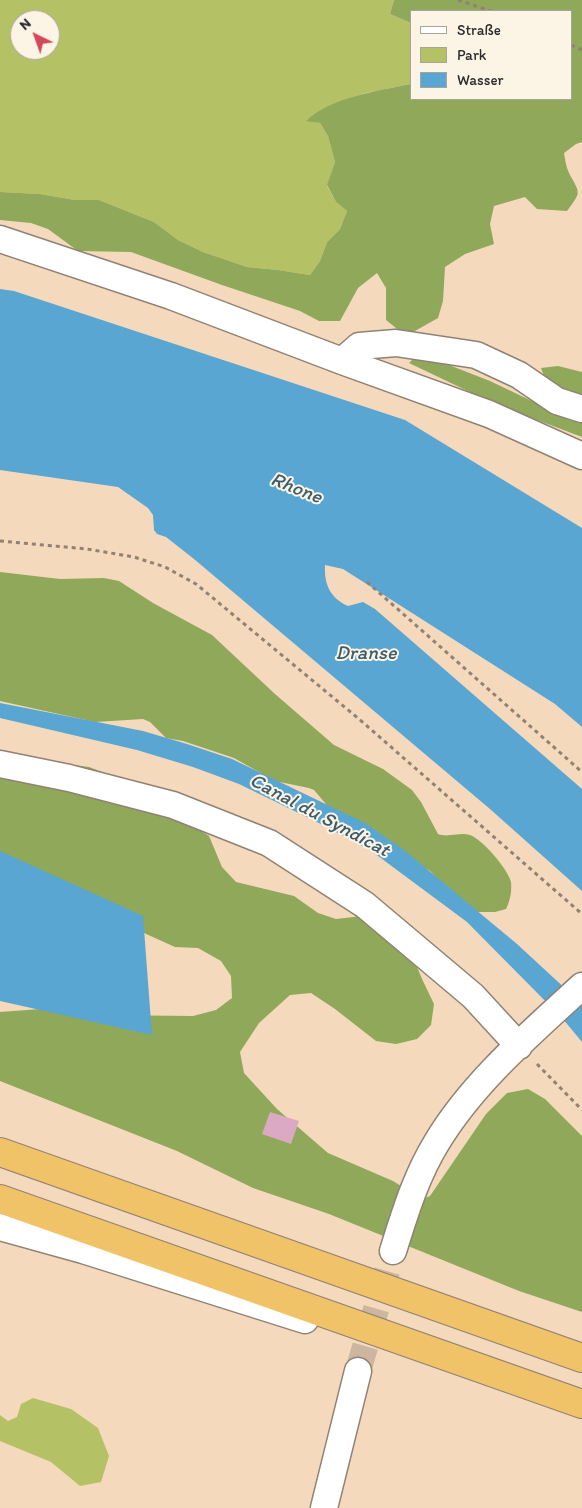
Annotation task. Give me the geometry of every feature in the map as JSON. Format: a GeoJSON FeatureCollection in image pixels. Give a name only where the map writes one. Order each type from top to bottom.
{"type":"FeatureCollection","features":[{"type":"Feature","properties":{"kind":"highway"},"geometry":{"type":"LineString","coordinates":[[0,1152],[582,1358]]}},
{"type":"Feature","properties":{"kind":"highway"},"geometry":{"type":"LineString","coordinates":[[0,1199],[582,1405]]}},
{"type":"Feature","properties":{"kind":"street"},"geometry":{"type":"LineString","coordinates":[[0,239],[171,296],[342,361],[490,414],[582,456]]}},
{"type":"Feature","properties":{"kind":"street"},"geometry":{"type":"LineString","coordinates":[[342,361],[359,346],[396,343],[476,356],[519,375],[557,401],[582,409]]}},
{"type":"Feature","properties":{"kind":"street"},"geometry":{"type":"LineString","coordinates":[[0,764],[70,778],[173,805],[269,843],[365,905],[526,1038]]}},
{"type":"Feature","properties":{"kind":"street"},"geometry":{"type":"LineString","coordinates":[[393,1251],[413,1188],[437,1142],[459,1110],[491,1073],[582,986]]}},
{"type":"Feature","properties":{"kind":"street"},"geometry":{"type":"LineString","coordinates":[[0,1226],[582,1405]]}},
{"type":"Feature","properties":{"kind":"street"},"geometry":{"type":"LineString","coordinates":[[324,1508],[358,1371]]}},
{"type":"Feature","properties":{"kind":"path"},"geometry":{"type":"LineString","coordinates":[[458,0],[488,10]]}},
{"type":"Feature","properties":{"kind":"path"},"geometry":{"type":"LineString","coordinates":[[0,541],[87,549],[134,557],[151,561],[182,576],[214,598],[359,719],[582,914]]}},
{"type":"Feature","properties":{"kind":"path"},"geometry":{"type":"LineString","coordinates":[[366,582],[582,772]]}},
{"type":"Feature","properties":{"kind":"path"},"geometry":{"type":"LineString","coordinates":[[526,1038],[582,1110]]}},
{"type":"Feature","properties":{"kind":"green space"},"geometry":{"type":"Polygon","coordinates":[[[0,0],[394,0],[390,14],[410,23],[410,84],[366,93],[340,102],[307,120],[320,123],[328,136],[335,162],[327,186],[336,202],[347,211],[340,229],[327,242],[320,261],[310,275],[247,267],[203,252],[178,240],[154,222],[99,200],[75,200],[40,194],[0,192],[0,0]]]}},
{"type":"Feature","properties":{"kind":"green space"},"geometry":{"type":"Polygon","coordinates":[[[394,0],[582,0],[582,142],[564,153],[568,171],[578,192],[575,200],[567,211],[537,209],[525,197],[494,206],[490,224],[494,244],[465,254],[445,267],[443,301],[438,318],[406,336],[386,320],[386,288],[377,273],[358,288],[340,321],[319,321],[300,311],[131,252],[78,251],[48,229],[31,223],[0,220],[0,192],[40,194],[75,200],[99,200],[154,222],[178,240],[203,252],[247,267],[310,275],[320,261],[327,242],[340,229],[347,211],[336,202],[327,185],[335,162],[328,136],[320,123],[306,121],[316,113],[328,106],[356,96],[410,84],[410,100],[572,100],[572,10],[410,10],[410,23],[390,14],[394,0]]]}},
{"type":"Feature","properties":{"kind":"green space"},"geometry":{"type":"Polygon","coordinates":[[[431,358],[490,381],[561,415],[582,422],[582,437],[495,404],[409,363],[413,359],[431,358]]]}},
{"type":"Feature","properties":{"kind":"green space"},"geometry":{"type":"Polygon","coordinates":[[[558,366],[582,372],[582,402],[550,392],[541,368],[558,366]]]}},
{"type":"Feature","properties":{"kind":"green space"},"geometry":{"type":"Polygon","coordinates":[[[0,572],[60,579],[104,578],[119,581],[153,603],[212,635],[275,694],[334,745],[383,769],[412,790],[421,802],[438,834],[470,835],[481,842],[500,862],[509,876],[511,889],[506,909],[495,912],[476,912],[460,902],[430,871],[331,810],[314,790],[275,781],[234,758],[183,741],[166,738],[150,722],[143,719],[95,722],[0,701],[0,572]]]}},
{"type":"Feature","properties":{"kind":"green space"},"geometry":{"type":"Polygon","coordinates":[[[57,763],[89,767],[118,778],[209,836],[222,867],[236,882],[294,896],[318,913],[336,919],[354,917],[386,907],[397,918],[434,1004],[431,1025],[417,1039],[396,1044],[376,1041],[311,993],[290,995],[259,1023],[240,1052],[244,1073],[277,1109],[328,1153],[393,1181],[422,1199],[430,1196],[486,1114],[507,1093],[528,1089],[545,1099],[582,1136],[582,1312],[519,1291],[329,1214],[253,1188],[177,1151],[0,1081],[0,1012],[54,1008],[103,1015],[193,1016],[216,1010],[232,998],[231,976],[221,961],[198,948],[175,947],[0,868],[0,766],[57,763]]]}},
{"type":"Feature","properties":{"kind":"green space"},"geometry":{"type":"Polygon","coordinates":[[[33,1398],[71,1409],[98,1428],[109,1456],[101,1482],[80,1486],[51,1462],[0,1441],[0,1415],[8,1421],[17,1417],[21,1404],[33,1398]]]}},
{"type":"Feature","properties":{"kind":"water"},"geometry":{"type":"Polygon","coordinates":[[[0,289],[14,291],[405,420],[582,528],[582,727],[555,704],[343,569],[325,565],[325,572],[329,590],[337,599],[348,606],[363,602],[375,609],[582,789],[582,891],[490,809],[194,559],[166,537],[157,534],[154,530],[153,515],[148,508],[118,487],[0,470],[0,289]]]}},
{"type":"Feature","properties":{"kind":"water","name":"Canal du Syndicat"},"geometry":{"type":"Polygon","coordinates":[[[0,703],[143,731],[187,744],[232,759],[365,823],[404,850],[517,944],[582,1004],[582,1042],[563,1019],[467,922],[370,850],[239,784],[193,767],[137,750],[0,718],[0,703]]]}},
{"type":"Feature","properties":{"kind":"water"},"geometry":{"type":"Polygon","coordinates":[[[0,851],[143,916],[152,1035],[0,1001],[0,851]]]}},
{"type":"Feature","properties":{"kind":"building"},"geometry":{"type":"Polygon","coordinates":[[[270,1112],[299,1121],[291,1144],[262,1134],[270,1112]]]}},
{"type":"Feature","properties":{"kind":"tunnel"},"geometry":{"type":"LineString","coordinates":[[358,1371],[393,1251]]}},
{"type":"Feature","properties":{"kind":"water label","name":"Rhone"},"geometry":{"type":"Point","coordinates":[296,489]}},
{"type":"Feature","properties":{"kind":"water label","name":"Dranse"},"geometry":{"type":"Point","coordinates":[366,654]}}]}
